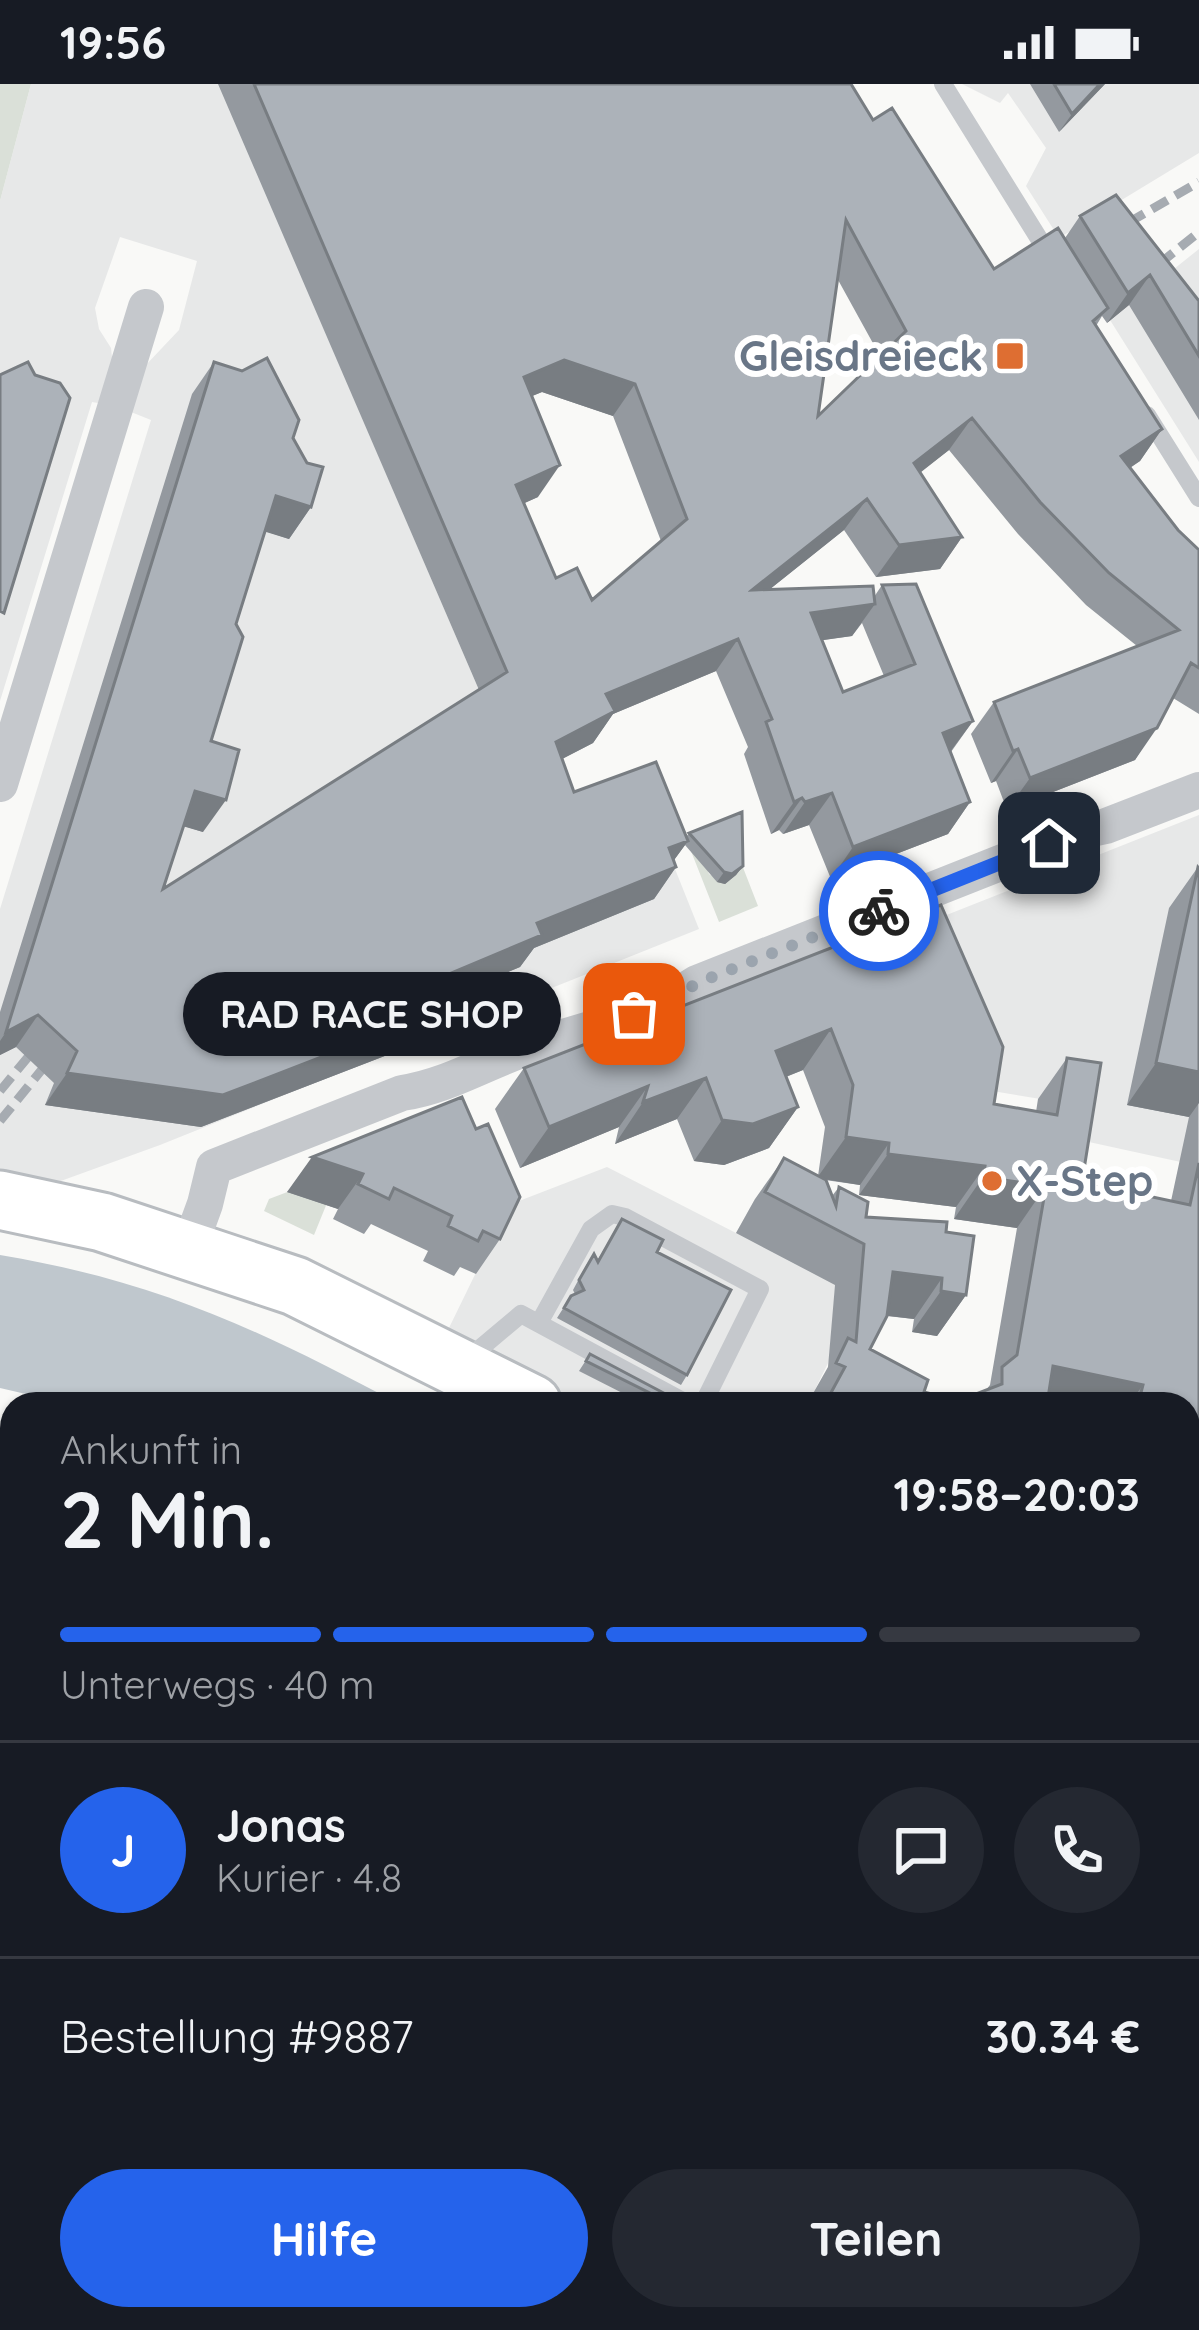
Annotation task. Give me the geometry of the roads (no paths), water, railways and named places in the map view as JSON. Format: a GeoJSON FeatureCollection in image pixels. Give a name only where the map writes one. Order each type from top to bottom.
{"type":"FeatureCollection","features":[{"type":"Feature","properties":{"kind":"main road"},"geometry":{"type":"LineString","coordinates":[[0,1200],[102,1222],[295,1286],[510,1392]]}},
{"type":"Feature","properties":{"kind":"street"},"geometry":{"type":"LineString","coordinates":[[0,784],[146,307]]}},
{"type":"Feature","properties":{"kind":"street"},"geometry":{"type":"LineString","coordinates":[[188,1248],[206,1204],[214,1166],[544,1042],[579,1035],[846,923],[1199,790]]}},
{"type":"Feature","properties":{"kind":"lane"},"geometry":{"type":"LineString","coordinates":[[943,84],[1065,281]]}},
{"type":"Feature","properties":{"kind":"lane"},"geometry":{"type":"LineString","coordinates":[[1138,399],[1199,498]]}},
{"type":"Feature","properties":{"kind":"lane"},"geometry":{"type":"LineString","coordinates":[[539,1323],[600,1219],[613,1214],[644,1226],[760,1289],[709,1392]]}},
{"type":"Feature","properties":{"kind":"lane"},"geometry":{"type":"LineString","coordinates":[[460,1365],[521,1314],[666,1392]]}},
{"type":"Feature","properties":{"kind":"railway"},"geometry":{"type":"LineString","coordinates":[[1105,236],[1199,182]]}},
{"type":"Feature","properties":{"kind":"railway"},"geometry":{"type":"LineString","coordinates":[[1138,281],[1199,232]]}},
{"type":"Feature","properties":{"kind":"railway"},"geometry":{"type":"LineString","coordinates":[[0,1091],[47,1034]]}},
{"type":"Feature","properties":{"kind":"railway"},"geometry":{"type":"LineString","coordinates":[[0,1121],[57,1051]]}},
{"type":"Feature","properties":{"kind":"place","name":"Gleisdreieck"},"geometry":{"type":"Point","coordinates":[1010,356]}},
{"type":"Feature","properties":{"kind":"place","name":"RAD RACE SHOP"},"geometry":{"type":"Point","coordinates":[634,1014]}},
{"type":"Feature","properties":{"kind":"place","name":"X-Step"},"geometry":{"type":"Point","coordinates":[992,1181]}}]}
